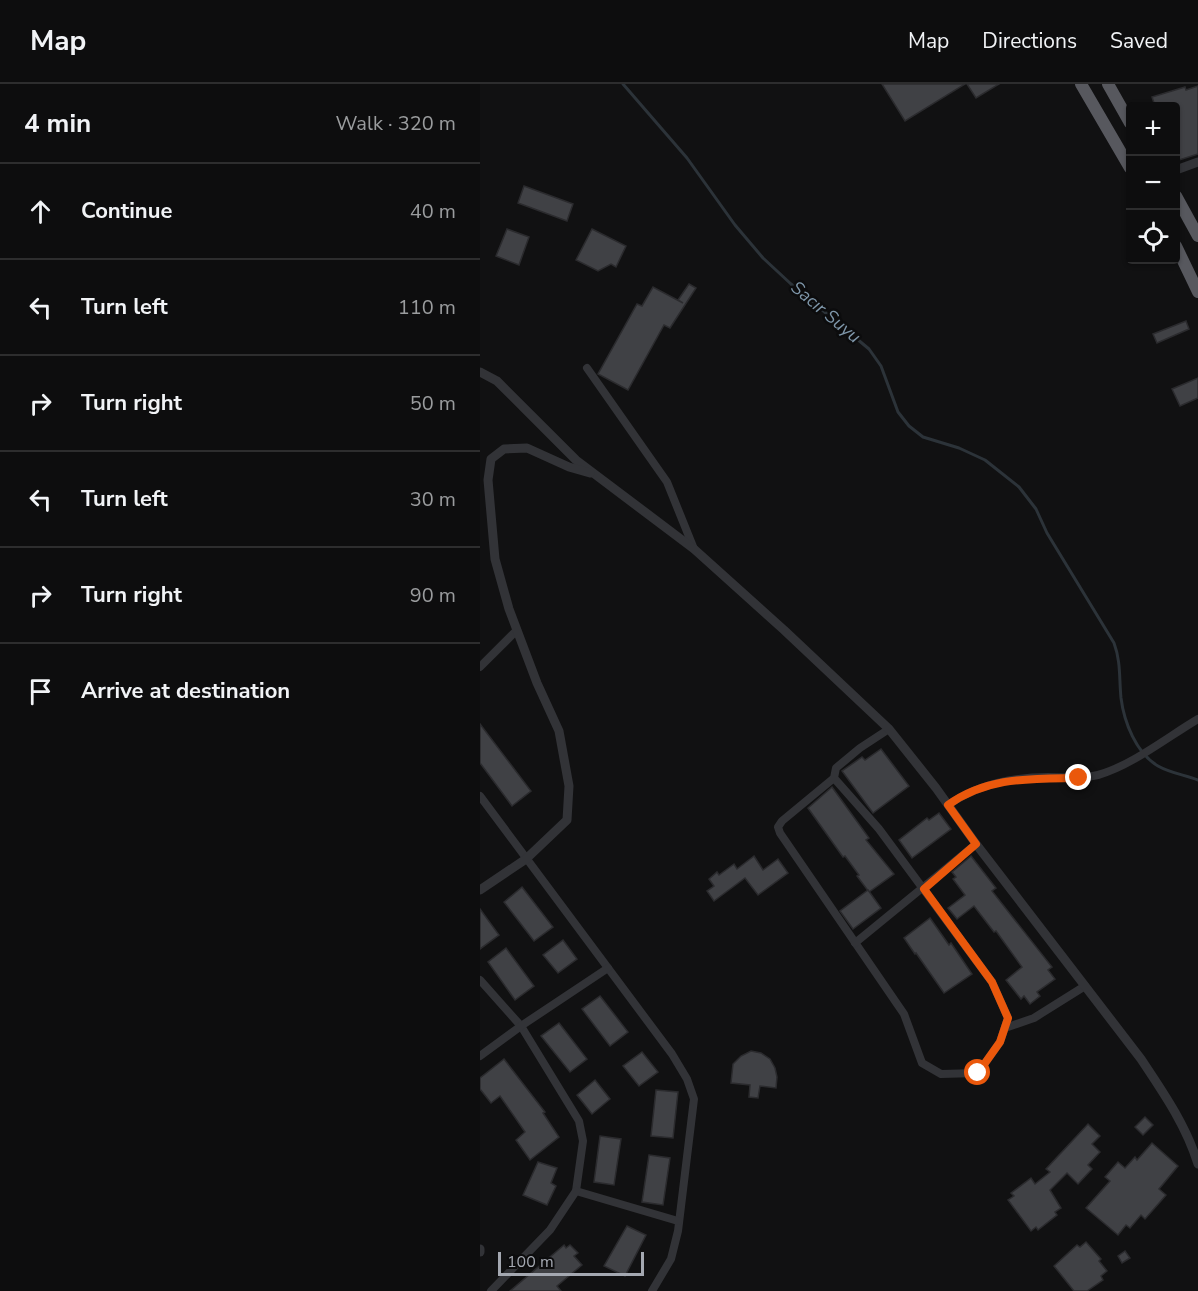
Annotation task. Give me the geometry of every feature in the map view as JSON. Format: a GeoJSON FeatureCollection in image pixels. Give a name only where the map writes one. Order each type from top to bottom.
{"type":"FeatureCollection","features":[{"type":"Feature","properties":{"kind":"highway"},"geometry":{"type":"LineString","coordinates":[[1081,84],[1126,160]]}},
{"type":"Feature","properties":{"kind":"highway"},"geometry":{"type":"LineString","coordinates":[[1108,84],[1126,115]]}},
{"type":"Feature","properties":{"kind":"highway"},"geometry":{"type":"LineString","coordinates":[[1118,84],[1126,109]]}},
{"type":"Feature","properties":{"kind":"highway"},"geometry":{"type":"LineString","coordinates":[[1180,203],[1198,236]]}},
{"type":"Feature","properties":{"kind":"highway"},"geometry":{"type":"LineString","coordinates":[[1180,254],[1198,292]]}},
{"type":"Feature","properties":{"kind":"street"},"geometry":{"type":"LineString","coordinates":[[1180,169],[1198,162]]}},
{"type":"Feature","properties":{"kind":"street"},"geometry":{"type":"LineString","coordinates":[[587,368],[667,482],[694,549]]}},
{"type":"Feature","properties":{"kind":"street"},"geometry":{"type":"LineString","coordinates":[[480,372],[497,381],[576,460],[694,549],[784,630],[902,743],[976,844],[1141,1059],[1171,1104],[1198,1164]]}},
{"type":"Feature","properties":{"kind":"street"},"geometry":{"type":"LineString","coordinates":[[480,890],[526,859],[567,820],[569,786],[560,731],[537,683],[517,630],[495,559],[488,480],[491,459],[504,449],[527,448],[569,467],[597,476]]}},
{"type":"Feature","properties":{"kind":"street"},"geometry":{"type":"LineString","coordinates":[[480,667],[517,630]]}},
{"type":"Feature","properties":{"kind":"street"},"geometry":{"type":"LineString","coordinates":[[948,805],[969,792],[988,785],[1027,778],[1088,777],[1109,772],[1198,719]]}},
{"type":"Feature","properties":{"kind":"street"},"geometry":{"type":"LineString","coordinates":[[834,778],[879,829],[992,982],[1008,1018],[1000,1042],[978,1073],[941,1074],[922,1064],[904,1014],[778,827],[782,821],[834,778],[836,768],[860,748],[889,729]]}},
{"type":"Feature","properties":{"kind":"street"},"geometry":{"type":"LineString","coordinates":[[480,796],[672,1054],[687,1078],[694,1099],[678,1221],[671,1259],[652,1291]]}},
{"type":"Feature","properties":{"kind":"street"},"geometry":{"type":"LineString","coordinates":[[855,943],[924,889],[976,844]]}},
{"type":"Feature","properties":{"kind":"street"},"geometry":{"type":"LineString","coordinates":[[480,1056],[608,968]]}},
{"type":"Feature","properties":{"kind":"street"},"geometry":{"type":"LineString","coordinates":[[480,980],[521,1026],[579,1121],[584,1141],[576,1191],[550,1230],[491,1291]]}},
{"type":"Feature","properties":{"kind":"street"},"geometry":{"type":"LineString","coordinates":[[1005,1028],[1034,1018],[1085,986]]}},
{"type":"Feature","properties":{"kind":"street"},"geometry":{"type":"LineString","coordinates":[[576,1191],[678,1221]]}},
{"type":"Feature","properties":{"kind":"building"},"geometry":{"type":"Polygon","coordinates":[[[882,84],[965,84],[905,121],[882,84]]]}},
{"type":"Feature","properties":{"kind":"building"},"geometry":{"type":"Polygon","coordinates":[[[967,84],[999,84],[976,98],[967,84]]]}},
{"type":"Feature","properties":{"kind":"building"},"geometry":{"type":"Polygon","coordinates":[[[1198,86],[1198,154],[1180,160],[1180,102],[1154,102],[1152,97],[1185,87],[1186,90],[1198,86]]]}},
{"type":"Feature","properties":{"kind":"building"},"geometry":{"type":"Polygon","coordinates":[[[524,186],[573,204],[567,221],[518,203],[524,186]]]}},
{"type":"Feature","properties":{"kind":"building"},"geometry":{"type":"Polygon","coordinates":[[[507,229],[529,237],[519,265],[496,256],[507,229]]]}},
{"type":"Feature","properties":{"kind":"building"},"geometry":{"type":"Polygon","coordinates":[[[592,229],[626,246],[616,267],[611,264],[598,271],[576,260],[592,229]]]}},
{"type":"Feature","properties":{"kind":"building"},"geometry":{"type":"Polygon","coordinates":[[[689,284],[696,288],[670,328],[664,325],[628,390],[598,374],[637,304],[642,306],[653,287],[683,303],[678,300],[689,284]]]}},
{"type":"Feature","properties":{"kind":"building"},"geometry":{"type":"Polygon","coordinates":[[[1186,321],[1189,329],[1157,343],[1153,334],[1186,321]]]}},
{"type":"Feature","properties":{"kind":"building"},"geometry":{"type":"Polygon","coordinates":[[[1198,378],[1198,398],[1180,406],[1172,389],[1198,378]]]}},
{"type":"Feature","properties":{"kind":"building"},"geometry":{"type":"Polygon","coordinates":[[[480,724],[531,791],[512,806],[480,763],[480,724]]]}},
{"type":"Feature","properties":{"kind":"building"},"geometry":{"type":"Polygon","coordinates":[[[881,749],[909,786],[873,813],[842,771],[862,757],[865,760],[881,749]]]}},
{"type":"Feature","properties":{"kind":"building"},"geometry":{"type":"Polygon","coordinates":[[[832,787],[869,838],[866,840],[894,874],[869,892],[857,876],[859,875],[845,856],[843,857],[808,808],[832,787]]]}},
{"type":"Feature","properties":{"kind":"building"},"geometry":{"type":"Polygon","coordinates":[[[939,813],[951,829],[912,858],[899,840],[927,818],[929,820],[939,813]]]}},
{"type":"Feature","properties":{"kind":"building"},"geometry":{"type":"Polygon","coordinates":[[[754,856],[763,870],[778,859],[788,873],[758,895],[745,878],[714,901],[707,891],[714,886],[709,879],[717,872],[719,875],[734,864],[737,869],[754,856]]]}},
{"type":"Feature","properties":{"kind":"building"},"geometry":{"type":"Polygon","coordinates":[[[971,856],[996,888],[992,891],[1052,967],[1048,970],[1055,979],[1037,992],[1040,996],[1030,1004],[1024,996],[1021,999],[1006,980],[1022,967],[996,931],[994,932],[974,906],[957,919],[948,908],[965,895],[953,879],[956,877],[952,872],[971,856]]]}},
{"type":"Feature","properties":{"kind":"building"},"geometry":{"type":"Polygon","coordinates":[[[522,887],[553,927],[534,941],[504,902],[522,887]]]}},
{"type":"Feature","properties":{"kind":"building"},"geometry":{"type":"Polygon","coordinates":[[[868,890],[881,908],[853,929],[840,911],[868,890]]]}},
{"type":"Feature","properties":{"kind":"building"},"geometry":{"type":"Polygon","coordinates":[[[480,909],[499,935],[480,949],[480,909]]]}},
{"type":"Feature","properties":{"kind":"building"},"geometry":{"type":"Polygon","coordinates":[[[930,918],[949,945],[951,943],[972,974],[944,993],[904,938],[930,918]]]}},
{"type":"Feature","properties":{"kind":"building"},"geometry":{"type":"Polygon","coordinates":[[[563,940],[577,959],[558,973],[543,955],[563,940]]]}},
{"type":"Feature","properties":{"kind":"building"},"geometry":{"type":"Polygon","coordinates":[[[506,948],[534,986],[515,1000],[488,962],[506,948]]]}},
{"type":"Feature","properties":{"kind":"building"},"geometry":{"type":"Polygon","coordinates":[[[600,996],[628,1032],[610,1046],[582,1009],[600,996]]]}},
{"type":"Feature","properties":{"kind":"building"},"geometry":{"type":"Polygon","coordinates":[[[559,1023],[587,1059],[570,1072],[541,1036],[559,1023]]]}},
{"type":"Feature","properties":{"kind":"building"},"geometry":{"type":"Polygon","coordinates":[[[751,1051],[761,1053],[770,1059],[777,1077],[776,1088],[760,1086],[758,1098],[749,1097],[750,1085],[731,1083],[733,1064],[741,1056],[751,1051]]]}},
{"type":"Feature","properties":{"kind":"building"},"geometry":{"type":"Polygon","coordinates":[[[642,1052],[658,1072],[639,1086],[623,1066],[642,1052]]]}},
{"type":"Feature","properties":{"kind":"building"},"geometry":{"type":"Polygon","coordinates":[[[504,1059],[545,1112],[543,1113],[559,1137],[530,1160],[516,1140],[525,1132],[500,1096],[491,1103],[480,1089],[480,1078],[504,1059]]]}},
{"type":"Feature","properties":{"kind":"building"},"geometry":{"type":"Polygon","coordinates":[[[595,1080],[610,1099],[592,1114],[577,1095],[595,1080]]]}},
{"type":"Feature","properties":{"kind":"building"},"geometry":{"type":"Polygon","coordinates":[[[656,1090],[678,1092],[673,1138],[651,1136],[656,1090]]]}},
{"type":"Feature","properties":{"kind":"building"},"geometry":{"type":"Polygon","coordinates":[[[1145,1117],[1153,1125],[1143,1135],[1135,1127],[1145,1117]]]}},
{"type":"Feature","properties":{"kind":"building"},"geometry":{"type":"Polygon","coordinates":[[[1088,1124],[1100,1136],[1092,1144],[1100,1152],[1088,1165],[1092,1169],[1078,1184],[1067,1173],[1050,1190],[1061,1208],[1055,1212],[1057,1215],[1038,1230],[1036,1227],[1031,1231],[1008,1200],[1014,1196],[1011,1193],[1031,1178],[1035,1184],[1050,1172],[1046,1169],[1088,1124]]]}},
{"type":"Feature","properties":{"kind":"building"},"geometry":{"type":"Polygon","coordinates":[[[600,1136],[621,1139],[614,1185],[594,1182],[600,1136]]]}},
{"type":"Feature","properties":{"kind":"building"},"geometry":{"type":"Polygon","coordinates":[[[1152,1143],[1178,1166],[1159,1189],[1166,1195],[1160,1202],[1145,1219],[1141,1215],[1130,1228],[1126,1225],[1118,1235],[1086,1208],[1110,1181],[1105,1177],[1118,1162],[1125,1168],[1135,1157],[1137,1160],[1152,1143]]]}},
{"type":"Feature","properties":{"kind":"building"},"geometry":{"type":"Polygon","coordinates":[[[649,1155],[670,1158],[663,1205],[642,1202],[649,1155]]]}},
{"type":"Feature","properties":{"kind":"building"},"geometry":{"type":"Polygon","coordinates":[[[538,1162],[557,1168],[551,1183],[556,1186],[547,1205],[523,1195],[538,1162]]]}},
{"type":"Feature","properties":{"kind":"building"},"geometry":{"type":"Polygon","coordinates":[[[627,1226],[646,1235],[625,1276],[604,1266],[627,1226]]]}},
{"type":"Feature","properties":{"kind":"building"},"geometry":{"type":"Polygon","coordinates":[[[1086,1242],[1101,1259],[1099,1261],[1107,1271],[1101,1276],[1103,1280],[1087,1291],[1074,1291],[1054,1266],[1077,1245],[1080,1247],[1086,1242]]]}},
{"type":"Feature","properties":{"kind":"building"},"geometry":{"type":"Polygon","coordinates":[[[564,1245],[566,1248],[570,1245],[578,1253],[574,1256],[582,1265],[557,1286],[561,1291],[510,1291],[564,1245]]]}},
{"type":"Feature","properties":{"kind":"building"},"geometry":{"type":"Polygon","coordinates":[[[1125,1251],[1130,1258],[1122,1263],[1118,1256],[1125,1251]]]}},
{"type":"Feature","properties":{"kind":"waterway","name":"Sacır Suyu"},"geometry":{"type":"LineString","coordinates":[[623,84],[687,158],[735,225],[763,258],[869,349],[881,366],[898,412],[909,426],[923,437],[959,448],[985,460],[1019,487],[1036,509],[1047,533],[1114,643],[1119,663],[1123,707],[1128,727],[1137,745],[1158,766],[1198,780]]}},
{"type":"Feature","properties":{"kind":"route"},"geometry":{"type":"LineString","coordinates":[[978,1073],[1000,1042],[1008,1018],[992,982],[924,889],[976,844],[948,805],[969,792],[996,783],[1041,777],[1079,778]]}}]}
